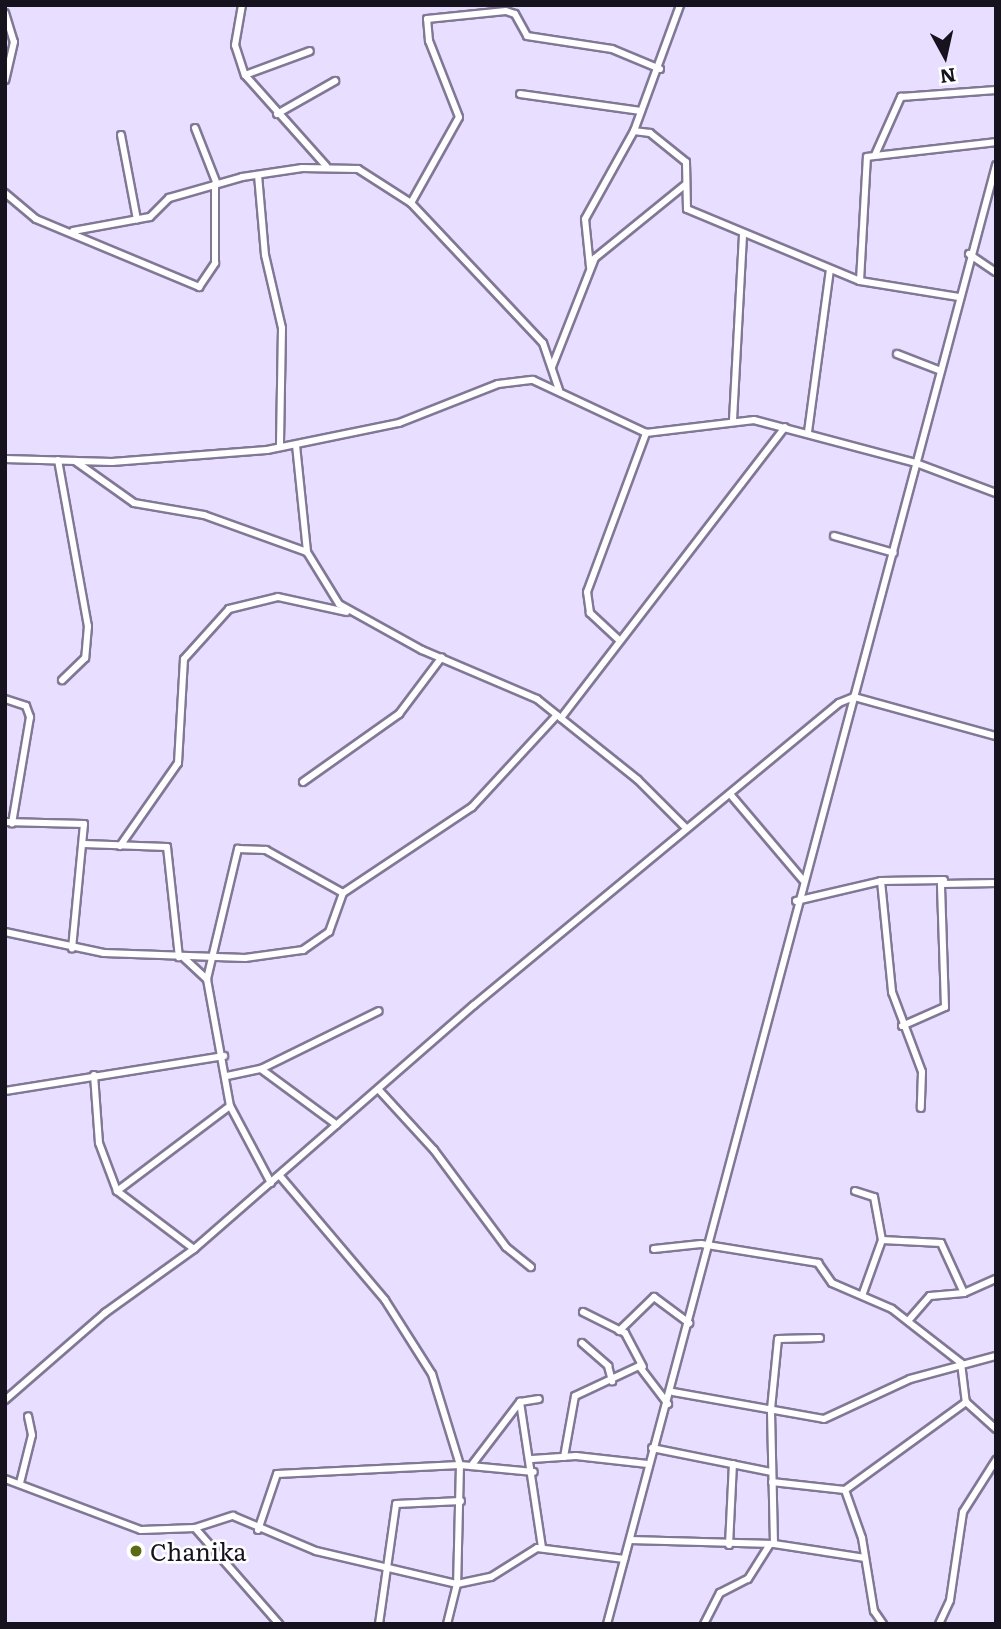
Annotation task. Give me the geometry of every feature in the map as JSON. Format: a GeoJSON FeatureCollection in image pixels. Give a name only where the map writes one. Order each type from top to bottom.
{"type":"FeatureCollection","features":[{"type":"Feature","properties":{"kind":"street"},"geometry":{"type":"LineString","coordinates":[[242,5],[235,45],[245,75],[326,166]]}},
{"type":"Feature","properties":{"kind":"street"},"geometry":{"type":"LineString","coordinates":[[590,267],[585,219],[634,131],[660,69],[680,5]]}},
{"type":"Feature","properties":{"kind":"street"},"geometry":{"type":"LineString","coordinates":[[411,203],[459,117],[429,41],[427,19],[506,11],[515,14],[527,36],[612,50],[660,69]]}},
{"type":"Feature","properties":{"kind":"street"},"geometry":{"type":"LineString","coordinates":[[5,13],[14,42],[5,80]]}},
{"type":"Feature","properties":{"kind":"street"},"geometry":{"type":"LineString","coordinates":[[245,75],[310,51]]}},
{"type":"Feature","properties":{"kind":"street"},"geometry":{"type":"LineString","coordinates":[[277,114],[335,81]]}},
{"type":"Feature","properties":{"kind":"street"},"geometry":{"type":"LineString","coordinates":[[875,155],[901,97],[996,90]]}},
{"type":"Feature","properties":{"kind":"street"},"geometry":{"type":"LineString","coordinates":[[520,94],[641,111]]}},
{"type":"Feature","properties":{"kind":"street"},"geometry":{"type":"LineString","coordinates":[[5,193],[29,216],[73,231],[203,286],[215,263],[216,184],[195,128]]}},
{"type":"Feature","properties":{"kind":"street"},"geometry":{"type":"LineString","coordinates":[[634,131],[677,150],[686,162],[683,205],[744,235],[860,281],[959,297]]}},
{"type":"Feature","properties":{"kind":"street"},"geometry":{"type":"LineString","coordinates":[[121,135],[137,220]]}},
{"type":"Feature","properties":{"kind":"street"},"geometry":{"type":"LineString","coordinates":[[860,281],[865,161],[875,155],[996,142]]}},
{"type":"Feature","properties":{"kind":"street"},"geometry":{"type":"LineString","coordinates":[[607,1624],[652,1448],[673,1392],[708,1245],[758,1074],[796,901],[894,553],[969,254],[996,165]]}},
{"type":"Feature","properties":{"kind":"street"},"geometry":{"type":"LineString","coordinates":[[73,231],[137,220],[153,215],[169,198],[258,175],[326,166],[366,172],[411,203],[543,343],[559,390]]}},
{"type":"Feature","properties":{"kind":"street"},"geometry":{"type":"LineString","coordinates":[[258,175],[265,255],[282,328],[280,447]]}},
{"type":"Feature","properties":{"kind":"street"},"geometry":{"type":"LineString","coordinates":[[552,367],[590,267],[629,224],[686,184]]}},
{"type":"Feature","properties":{"kind":"street"},"geometry":{"type":"LineString","coordinates":[[733,419],[744,235]]}},
{"type":"Feature","properties":{"kind":"street"},"geometry":{"type":"LineString","coordinates":[[969,254],[996,272]]}},
{"type":"Feature","properties":{"kind":"street"},"geometry":{"type":"LineString","coordinates":[[808,432],[830,270]]}},
{"type":"Feature","properties":{"kind":"street"},"geometry":{"type":"LineString","coordinates":[[897,354],[940,371]]}},
{"type":"Feature","properties":{"kind":"street"},"geometry":{"type":"LineString","coordinates":[[5,459],[75,461],[296,445],[399,423],[518,380],[559,390],[646,433],[733,419],[785,427],[916,463],[996,493]]}},
{"type":"Feature","properties":{"kind":"street"},"geometry":{"type":"LineString","coordinates":[[5,932],[72,948],[181,957],[303,950],[329,932],[343,893],[472,807],[559,717],[785,427]]}},
{"type":"Feature","properties":{"kind":"street"},"geometry":{"type":"LineString","coordinates":[[619,640],[590,612],[587,592],[646,433]]}},
{"type":"Feature","properties":{"kind":"street"},"geometry":{"type":"LineString","coordinates":[[296,445],[307,552],[348,612]]}},
{"type":"Feature","properties":{"kind":"street"},"geometry":{"type":"LineString","coordinates":[[58,460],[88,626],[85,658],[62,680]]}},
{"type":"Feature","properties":{"kind":"street"},"geometry":{"type":"LineString","coordinates":[[75,461],[134,502],[204,514],[307,552]]}},
{"type":"Feature","properties":{"kind":"street"},"geometry":{"type":"LineString","coordinates":[[834,536],[894,553]]}},
{"type":"Feature","properties":{"kind":"street"},"geometry":{"type":"LineString","coordinates":[[120,846],[178,762],[184,659],[229,609],[278,597],[348,612],[442,657],[511,685],[559,717],[638,780],[685,828]]}},
{"type":"Feature","properties":{"kind":"street"},"geometry":{"type":"LineString","coordinates":[[303,782],[389,723],[442,657]]}},
{"type":"Feature","properties":{"kind":"street"},"geometry":{"type":"LineString","coordinates":[[5,1400],[106,1313],[194,1250],[685,828],[730,794],[823,715],[854,696],[996,736]]}},
{"type":"Feature","properties":{"kind":"street"},"geometry":{"type":"LineString","coordinates":[[5,699],[26,706],[30,718],[8,823],[82,822],[84,844],[72,948]]}},
{"type":"Feature","properties":{"kind":"street"},"geometry":{"type":"LineString","coordinates":[[730,794],[803,880]]}},
{"type":"Feature","properties":{"kind":"street"},"geometry":{"type":"LineString","coordinates":[[84,844],[168,849],[181,957],[207,979]]}},
{"type":"Feature","properties":{"kind":"street"},"geometry":{"type":"LineString","coordinates":[[271,1183],[230,1105],[224,1056],[207,979],[211,956],[242,846],[266,850],[343,893]]}},
{"type":"Feature","properties":{"kind":"street"},"geometry":{"type":"LineString","coordinates":[[796,901],[881,881],[946,880],[996,883]]}},
{"type":"Feature","properties":{"kind":"street"},"geometry":{"type":"LineString","coordinates":[[902,1026],[945,1007],[940,887],[946,880]]}},
{"type":"Feature","properties":{"kind":"street"},"geometry":{"type":"LineString","coordinates":[[881,881],[902,1026],[922,1072],[921,1108]]}},
{"type":"Feature","properties":{"kind":"street"},"geometry":{"type":"LineString","coordinates":[[227,1076],[261,1069],[379,1011]]}},
{"type":"Feature","properties":{"kind":"street"},"geometry":{"type":"LineString","coordinates":[[5,1091],[224,1056]]}},
{"type":"Feature","properties":{"kind":"street"},"geometry":{"type":"LineString","coordinates":[[261,1069],[337,1125]]}},
{"type":"Feature","properties":{"kind":"street"},"geometry":{"type":"LineString","coordinates":[[93,1075],[99,1143],[117,1191],[194,1250]]}},
{"type":"Feature","properties":{"kind":"street"},"geometry":{"type":"LineString","coordinates":[[379,1090],[434,1150],[506,1247],[531,1267]]}},
{"type":"Feature","properties":{"kind":"street"},"geometry":{"type":"LineString","coordinates":[[117,1191],[230,1105]]}},
{"type":"Feature","properties":{"kind":"street"},"geometry":{"type":"LineString","coordinates":[[280,1176],[404,1329],[432,1374],[460,1465],[457,1584],[447,1624]]}},
{"type":"Feature","properties":{"kind":"street"},"geometry":{"type":"LineString","coordinates":[[855,1191],[874,1197],[882,1240],[863,1293]]}},
{"type":"Feature","properties":{"kind":"street"},"geometry":{"type":"LineString","coordinates":[[882,1240],[941,1243],[964,1293]]}},
{"type":"Feature","properties":{"kind":"street"},"geometry":{"type":"LineString","coordinates":[[654,1249],[708,1245],[814,1262],[832,1283],[863,1293],[908,1321],[961,1363],[966,1402],[996,1429]]}},
{"type":"Feature","properties":{"kind":"street"},"geometry":{"type":"LineString","coordinates":[[908,1321],[930,1296],[964,1293],[996,1279]]}},
{"type":"Feature","properties":{"kind":"street"},"geometry":{"type":"LineString","coordinates":[[619,1331],[654,1297],[689,1323]]}},
{"type":"Feature","properties":{"kind":"street"},"geometry":{"type":"LineString","coordinates":[[583,1311],[619,1331],[668,1404]]}},
{"type":"Feature","properties":{"kind":"street"},"geometry":{"type":"LineString","coordinates":[[704,1624],[720,1594],[748,1579],[772,1544],[771,1409],[778,1339],[820,1338]]}},
{"type":"Feature","properties":{"kind":"street"},"geometry":{"type":"LineString","coordinates":[[582,1343],[607,1366],[612,1381]]}},
{"type":"Feature","properties":{"kind":"street"},"geometry":{"type":"LineString","coordinates":[[673,1392],[824,1419],[961,1363],[996,1356]]}},
{"type":"Feature","properties":{"kind":"street"},"geometry":{"type":"LineString","coordinates":[[564,1457],[574,1397],[643,1367]]}},
{"type":"Feature","properties":{"kind":"street"},"geometry":{"type":"LineString","coordinates":[[471,1465],[520,1402],[540,1399]]}},
{"type":"Feature","properties":{"kind":"street"},"geometry":{"type":"LineString","coordinates":[[520,1402],[533,1459],[542,1547]]}},
{"type":"Feature","properties":{"kind":"street"},"geometry":{"type":"LineString","coordinates":[[772,1482],[845,1490],[966,1402]]}},
{"type":"Feature","properties":{"kind":"street"},"geometry":{"type":"LineString","coordinates":[[20,1483],[32,1435],[28,1416]]}},
{"type":"Feature","properties":{"kind":"street"},"geometry":{"type":"LineString","coordinates":[[652,1448],[771,1472]]}},
{"type":"Feature","properties":{"kind":"street"},"geometry":{"type":"LineString","coordinates":[[533,1459],[564,1457],[648,1464]]}},
{"type":"Feature","properties":{"kind":"street"},"geometry":{"type":"LineString","coordinates":[[939,1624],[950,1600],[963,1512],[996,1460]]}},
{"type":"Feature","properties":{"kind":"street"},"geometry":{"type":"LineString","coordinates":[[729,1545],[733,1464]]}},
{"type":"Feature","properties":{"kind":"street"},"geometry":{"type":"LineString","coordinates":[[258,1530],[277,1474],[460,1465],[534,1472]]}},
{"type":"Feature","properties":{"kind":"street"},"geometry":{"type":"LineString","coordinates":[[5,1479],[133,1528],[195,1528],[225,1516],[258,1530],[457,1584],[491,1577],[542,1547],[624,1559]]}},
{"type":"Feature","properties":{"kind":"street"},"geometry":{"type":"LineString","coordinates":[[845,1490],[865,1558],[877,1615],[883,1624]]}},
{"type":"Feature","properties":{"kind":"street"},"geometry":{"type":"LineString","coordinates":[[379,1624],[383,1566],[396,1504],[461,1501]]}},
{"type":"Feature","properties":{"kind":"street"},"geometry":{"type":"LineString","coordinates":[[195,1528],[279,1624]]}},
{"type":"Feature","properties":{"kind":"street"},"geometry":{"type":"LineString","coordinates":[[630,1541],[772,1544],[865,1558]]}},
{"type":"Feature","properties":{"kind":"street"},"geometry":{"type":"LineString","coordinates":[[873,1624],[877,1615]]}},
{"type":"Feature","properties":{"kind":"place","name":"Chanika"},"geometry":{"type":"Point","coordinates":[136,1551]}}]}
